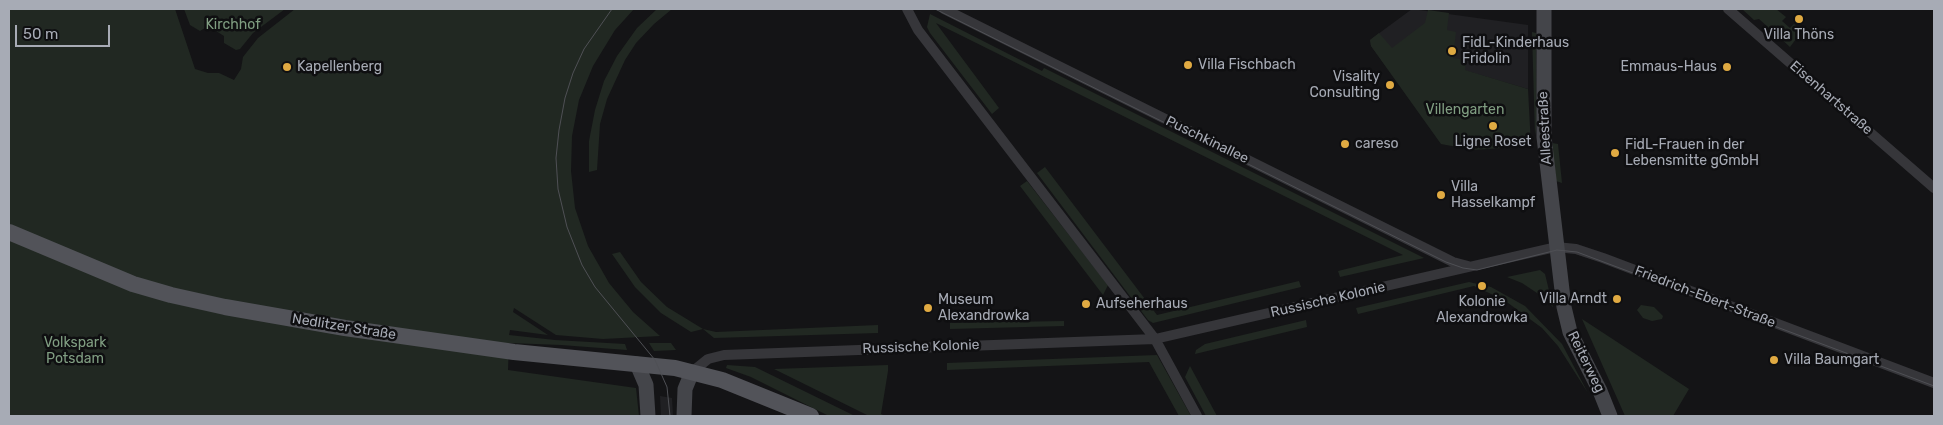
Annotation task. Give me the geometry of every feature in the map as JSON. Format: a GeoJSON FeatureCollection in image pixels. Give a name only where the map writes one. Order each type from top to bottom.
{"type":"FeatureCollection","features":[{"type":"Feature","properties":{"kind":"main road","name":"Nedlitzer Straße"},"geometry":{"type":"LineString","coordinates":[[9,232],[133,284],[216,305],[345,328],[514,352],[637,364],[692,372],[733,384],[811,416]]}},
{"type":"Feature","properties":{"kind":"street"},"geometry":{"type":"LineString","coordinates":[[907,9],[918,30],[1155,339],[1197,416]]}},
{"type":"Feature","properties":{"kind":"street","name":"Puschkinallee"},"geometry":{"type":"LineString","coordinates":[[944,9],[1452,262],[1463,266],[1472,266]]}},
{"type":"Feature","properties":{"kind":"street","name":"Alleestraße"},"geometry":{"type":"LineString","coordinates":[[1544,9],[1544,137],[1556,247]]}},
{"type":"Feature","properties":{"kind":"street","name":"Eisenhartstraße"},"geometry":{"type":"LineString","coordinates":[[1728,9],[1934,188]]}},
{"type":"Feature","properties":{"kind":"street","name":"Friedrich-Ebert-Straße"},"geometry":{"type":"LineString","coordinates":[[1472,266],[1556,247],[1576,249],[1934,383]]}},
{"type":"Feature","properties":{"kind":"street","name":"Reiterweg"},"geometry":{"type":"LineString","coordinates":[[1556,247],[1564,307],[1570,332],[1600,391],[1610,416]]}},
{"type":"Feature","properties":{"kind":"street","name":"Russische Kolonie"},"geometry":{"type":"LineString","coordinates":[[692,372],[708,359],[724,355],[1155,339],[1472,266]]}},
{"type":"Feature","properties":{"kind":"street"},"geometry":{"type":"LineString","coordinates":[[637,364],[646,385],[648,416]]}},
{"type":"Feature","properties":{"kind":"street"},"geometry":{"type":"LineString","coordinates":[[684,416],[685,389],[692,372]]}},
{"type":"Feature","properties":{"kind":"shaded area","name":"FidL-Kinderhaus Fridolin"},"geometry":{"type":"Polygon","coordinates":[[[1412,9],[1528,25],[1528,89],[1419,57],[1394,77],[1371,46],[1370,40],[1412,9]]]}},
{"type":"Feature","properties":{"kind":"shaded area"},"geometry":{"type":"Polygon","coordinates":[[[660,396],[672,398],[673,416],[661,416],[660,396]]]}},
{"type":"Feature","properties":{"kind":"green space","name":"Volkspark Potsdam"},"geometry":{"type":"Polygon","coordinates":[[[9,9],[175,9],[195,69],[208,73],[219,73],[234,80],[241,69],[243,57],[258,38],[295,9],[634,9],[615,30],[593,66],[579,100],[572,136],[571,171],[575,208],[588,246],[609,283],[633,312],[660,336],[603,339],[556,335],[514,308],[513,312],[548,335],[510,330],[509,335],[625,344],[627,350],[509,343],[508,370],[636,388],[639,416],[9,416],[9,9]]]}},
{"type":"Feature","properties":{"kind":"green space","name":"Kirchhof"},"geometry":{"type":"Polygon","coordinates":[[[184,9],[285,9],[253,33],[240,49],[236,50],[224,43],[224,36],[208,26],[200,31],[190,25],[184,9]]]}},
{"type":"Feature","properties":{"kind":"green space"},"geometry":{"type":"Polygon","coordinates":[[[657,9],[672,9],[636,43],[625,60],[607,99],[600,124],[597,170],[589,172],[589,141],[595,110],[604,81],[617,56],[637,28],[657,9]]]}},
{"type":"Feature","properties":{"kind":"green space"},"geometry":{"type":"Polygon","coordinates":[[[1742,9],[1776,9],[1786,17],[1782,21],[1790,28],[1794,24],[1802,31],[1790,47],[1759,19],[1754,20],[1742,9]]]}},
{"type":"Feature","properties":{"kind":"green space","name":"Villengarten"},"geometry":{"type":"Polygon","coordinates":[[[1428,10],[1449,13],[1447,30],[1456,32],[1453,58],[1466,60],[1465,70],[1528,89],[1531,146],[1473,150],[1441,144],[1371,46],[1370,40],[1379,33],[1392,48],[1425,23],[1428,10]]]}},
{"type":"Feature","properties":{"kind":"green space"},"geometry":{"type":"Polygon","coordinates":[[[930,14],[1042,71],[1044,68],[1424,258],[1340,277],[1338,271],[1403,255],[936,23],[999,108],[992,114],[930,33],[927,27],[930,14]]]}},
{"type":"Feature","properties":{"kind":"green space"},"geometry":{"type":"Polygon","coordinates":[[[1532,32],[1536,33],[1537,122],[1535,136],[1532,32]]]}},
{"type":"Feature","properties":{"kind":"green space"},"geometry":{"type":"Polygon","coordinates":[[[1552,143],[1558,144],[1562,183],[1556,181],[1552,143]]]}},
{"type":"Feature","properties":{"kind":"green space"},"geometry":{"type":"Polygon","coordinates":[[[1045,167],[1157,315],[1299,281],[1301,287],[1153,323],[1148,320],[1037,173],[1045,167]]]}},
{"type":"Feature","properties":{"kind":"green space"},"geometry":{"type":"Polygon","coordinates":[[[1027,181],[1108,285],[1103,295],[1020,186],[1027,181]]]}},
{"type":"Feature","properties":{"kind":"green space"},"geometry":{"type":"Polygon","coordinates":[[[620,252],[641,282],[667,307],[703,329],[691,332],[661,313],[635,287],[612,254],[620,252]]]}},
{"type":"Feature","properties":{"kind":"green space"},"geometry":{"type":"Polygon","coordinates":[[[1540,270],[1545,274],[1553,307],[1522,283],[1507,277],[1540,270]]]}},
{"type":"Feature","properties":{"kind":"green space"},"geometry":{"type":"Polygon","coordinates":[[[1469,282],[1491,287],[1525,306],[1562,344],[1588,393],[1558,346],[1542,328],[1504,300],[1474,286],[1358,314],[1356,308],[1469,282]]]}},
{"type":"Feature","properties":{"kind":"green space"},"geometry":{"type":"Polygon","coordinates":[[[1641,305],[1654,307],[1663,316],[1662,319],[1652,321],[1643,318],[1637,310],[1641,305]]]}},
{"type":"Feature","properties":{"kind":"green space"},"geometry":{"type":"Polygon","coordinates":[[[1582,319],[1689,389],[1673,416],[1625,416],[1582,319]]]}},
{"type":"Feature","properties":{"kind":"green space"},"geometry":{"type":"Polygon","coordinates":[[[1306,320],[1307,327],[1195,354],[1196,350],[1205,344],[1306,320]]]}},
{"type":"Feature","properties":{"kind":"green space"},"geometry":{"type":"Polygon","coordinates":[[[1064,321],[1064,326],[950,329],[950,323],[1064,321]]]}},
{"type":"Feature","properties":{"kind":"green space"},"geometry":{"type":"Polygon","coordinates":[[[878,325],[878,333],[714,338],[703,329],[716,332],[878,325]]]}},
{"type":"Feature","properties":{"kind":"green space"},"geometry":{"type":"Polygon","coordinates":[[[649,343],[671,343],[676,350],[654,351],[649,343]]]}},
{"type":"Feature","properties":{"kind":"green space"},"geometry":{"type":"Polygon","coordinates":[[[1157,355],[1191,416],[1179,416],[1149,362],[947,370],[947,363],[1157,355]]]}},
{"type":"Feature","properties":{"kind":"green space"},"geometry":{"type":"Polygon","coordinates":[[[727,365],[755,367],[855,416],[829,416],[751,377],[726,368],[727,365]]]}},
{"type":"Feature","properties":{"kind":"green space"},"geometry":{"type":"Polygon","coordinates":[[[888,365],[881,414],[885,416],[869,416],[774,369],[888,365]]]}},
{"type":"Feature","properties":{"kind":"green space"},"geometry":{"type":"Polygon","coordinates":[[[1190,366],[1217,416],[1206,416],[1185,377],[1190,366]]]}},
{"type":"Feature","properties":{"kind":"tram line"},"geometry":{"type":"LineString","coordinates":[[612,9],[584,49],[573,73],[565,98],[556,158],[558,189],[567,227],[582,265],[595,287],[655,360],[667,387],[670,416]]}},
{"type":"Feature","properties":{"kind":"tram line"},"geometry":{"type":"LineString","coordinates":[[935,9],[1446,262],[1463,268],[1477,270],[1557,250],[1577,252],[1934,386]]}},
{"type":"Feature","properties":{"kind":"place","name":"Villa Thöns"},"geometry":{"type":"Point","coordinates":[1799,19]}},
{"type":"Feature","properties":{"kind":"place","name":"FidL-Kinderhaus Fridolin"},"geometry":{"type":"Point","coordinates":[1452,51]}},
{"type":"Feature","properties":{"kind":"place","name":"Villa Fischbach"},"geometry":{"type":"Point","coordinates":[1188,65]}},
{"type":"Feature","properties":{"kind":"place","name":"Kapellenberg"},"geometry":{"type":"Point","coordinates":[287,67]}},
{"type":"Feature","properties":{"kind":"place","name":"Emmaus-Haus"},"geometry":{"type":"Point","coordinates":[1727,67]}},
{"type":"Feature","properties":{"kind":"place","name":"Visality Consulting"},"geometry":{"type":"Point","coordinates":[1390,85]}},
{"type":"Feature","properties":{"kind":"place","name":"Ligne Roset"},"geometry":{"type":"Point","coordinates":[1493,126]}},
{"type":"Feature","properties":{"kind":"place","name":"careso"},"geometry":{"type":"Point","coordinates":[1345,144]}},
{"type":"Feature","properties":{"kind":"place","name":"FidL-Frauen in der Lebensmitte gGmbH"},"geometry":{"type":"Point","coordinates":[1615,153]}},
{"type":"Feature","properties":{"kind":"place","name":"Villa Hasselkampf"},"geometry":{"type":"Point","coordinates":[1441,195]}},
{"type":"Feature","properties":{"kind":"place","name":"Kolonie Alexandrowka"},"geometry":{"type":"Point","coordinates":[1482,286]}},
{"type":"Feature","properties":{"kind":"place","name":"Villa Arndt"},"geometry":{"type":"Point","coordinates":[1617,299]}},
{"type":"Feature","properties":{"kind":"place","name":"Aufseherhaus"},"geometry":{"type":"Point","coordinates":[1086,304]}},
{"type":"Feature","properties":{"kind":"place","name":"Museum Alexandrowka"},"geometry":{"type":"Point","coordinates":[928,308]}},
{"type":"Feature","properties":{"kind":"place","name":"Villa Baumgart"},"geometry":{"type":"Point","coordinates":[1774,360]}}]}
